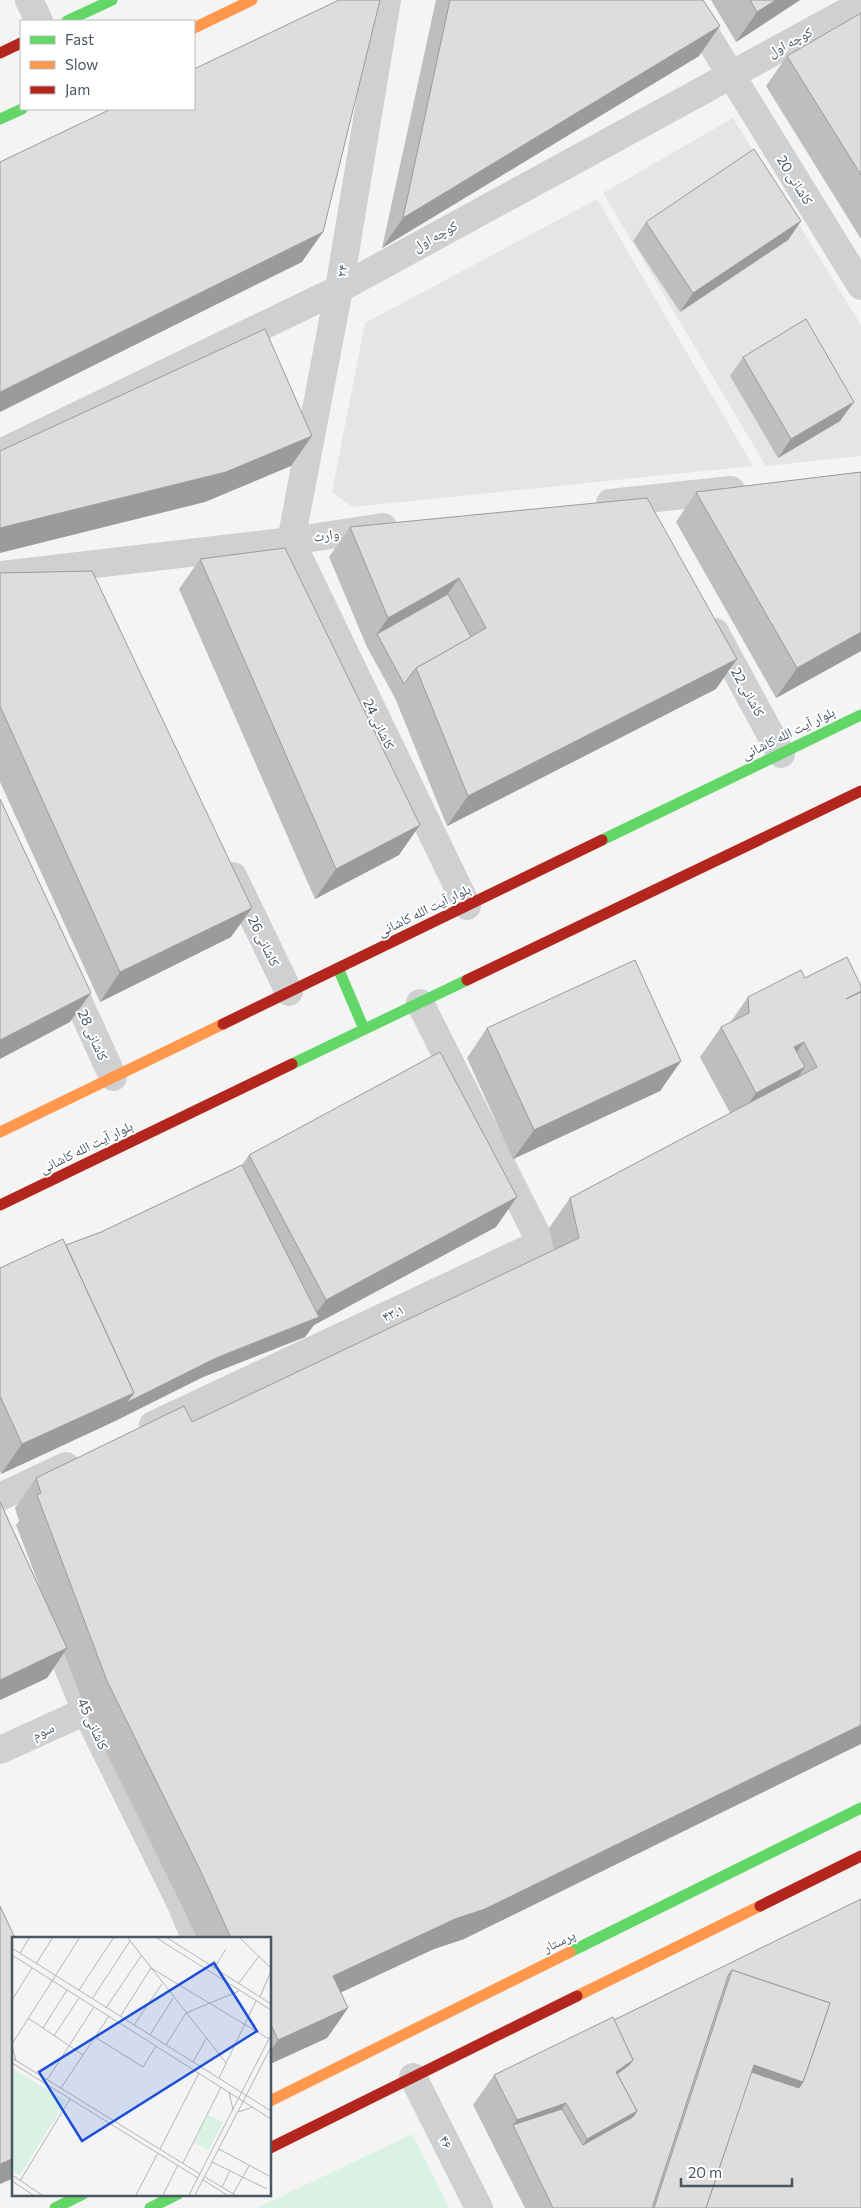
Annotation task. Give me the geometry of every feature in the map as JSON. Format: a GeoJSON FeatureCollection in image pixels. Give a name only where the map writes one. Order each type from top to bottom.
{"type":"FeatureCollection","features":[{"type":"Feature","properties":{"kind":"main road"},"geometry":{"type":"LineString","coordinates":[[69,20],[112,0]]}},
{"type":"Feature","properties":{"kind":"main road"},"geometry":{"type":"LineString","coordinates":[[195,28],[252,0]]}},
{"type":"Feature","properties":{"kind":"main road"},"geometry":{"type":"LineString","coordinates":[[0,53],[20,43]]}},
{"type":"Feature","properties":{"kind":"main road"},"geometry":{"type":"LineString","coordinates":[[0,119],[20,110]]}},
{"type":"Feature","properties":{"kind":"main road","name":"بلوار آیت الله کاشانی"},"geometry":{"type":"LineString","coordinates":[[0,1132],[861,715]]}},
{"type":"Feature","properties":{"kind":"main road","name":"بلوار آیت الله کاشانی"},"geometry":{"type":"LineString","coordinates":[[0,1205],[861,791]]}},
{"type":"Feature","properties":{"kind":"main road"},"geometry":{"type":"LineString","coordinates":[[338,968],[364,1029]]}},
{"type":"Feature","properties":{"kind":"main road","name":"پرستار"},"geometry":{"type":"LineString","coordinates":[[271,2101],[861,1808]]}},
{"type":"Feature","properties":{"kind":"main road"},"geometry":{"type":"LineString","coordinates":[[271,2148],[861,1856]]}},
{"type":"Feature","properties":{"kind":"main road"},"geometry":{"type":"LineString","coordinates":[[55,2208],[79,2196]]}},
{"type":"Feature","properties":{"kind":"main road"},"geometry":{"type":"LineString","coordinates":[[150,2208],[174,2196]]}},
{"type":"Feature","properties":{"kind":"street"},"geometry":{"type":"LineString","coordinates":[[29,0],[39,20]]}},
{"type":"Feature","properties":{"kind":"street","name":"۲۴"},"geometry":{"type":"LineString","coordinates":[[291,541],[339,289],[387,0]]}},
{"type":"Feature","properties":{"kind":"street","name":"کاشانی 20"},"geometry":{"type":"LineString","coordinates":[[686,0],[861,286]]}},
{"type":"Feature","properties":{"kind":"street","name":"کوچه اول"},"geometry":{"type":"LineString","coordinates":[[0,453],[339,289],[861,4]]}},
{"type":"Feature","properties":{"kind":"street"},"geometry":{"type":"LineString","coordinates":[[584,506],[756,488]]}},
{"type":"Feature","properties":{"kind":"street"},"geometry":{"type":"LineString","coordinates":[[642,500],[656,526]]}},
{"type":"Feature","properties":{"kind":"street","name":"وارث"},"geometry":{"type":"LineString","coordinates":[[0,575],[291,541],[362,529],[410,524]]}},
{"type":"Feature","properties":{"kind":"street","name":"کاشانی 24"},"geometry":{"type":"LineString","coordinates":[[291,541],[467,906]]}},
{"type":"Feature","properties":{"kind":"street"},"geometry":{"type":"LineString","coordinates":[[82,566],[95,592]]}},
{"type":"Feature","properties":{"kind":"street","name":"کاشانی 22"},"geometry":{"type":"LineString","coordinates":[[704,613],[781,754]]}},
{"type":"Feature","properties":{"kind":"street","name":"کاشانی 26"},"geometry":{"type":"LineString","coordinates":[[220,850],[289,992]]}},
{"type":"Feature","properties":{"kind":"street","name":"کاشانی 28"},"geometry":{"type":"LineString","coordinates":[[56,953],[113,1077]]}},
{"type":"Feature","properties":{"kind":"street","name":"۴۳.۱"},"geometry":{"type":"LineString","coordinates":[[135,1434],[541,1243],[420,1002]]}},
{"type":"Feature","properties":{"kind":"street"},"geometry":{"type":"LineString","coordinates":[[0,1497],[90,1455]]}},
{"type":"Feature","properties":{"kind":"street","name":"کاشانی 45"},"geometry":{"type":"LineString","coordinates":[[38,1594],[86,1711],[177,1895],[195,1937]]}},
{"type":"Feature","properties":{"kind":"street","name":"سوم"},"geometry":{"type":"LineString","coordinates":[[0,1750],[86,1711]]}},
{"type":"Feature","properties":{"kind":"street","name":"۴۶"},"geometry":{"type":"LineString","coordinates":[[413,2077],[479,2208]]}},
{"type":"Feature","properties":{"kind":"shaded area"},"geometry":{"type":"Polygon","coordinates":[[[733,118],[861,325],[861,456],[766,466],[603,193],[733,118]]]}},
{"type":"Feature","properties":{"kind":"shaded area"},"geometry":{"type":"Polygon","coordinates":[[[597,199],[753,466],[353,507],[332,492],[365,323],[597,199]]]}},
{"type":"Feature","properties":{"kind":"green space"},"geometry":{"type":"Polygon","coordinates":[[[412,2134],[449,2208],[257,2208],[412,2134]]]}},
{"type":"Feature","properties":{"kind":"building"},"geometry":{"type":"Polygon","coordinates":[[[339,0],[380,0],[323,232],[0,392],[0,162],[109,110],[195,110],[195,69],[339,0]]]}},
{"type":"Feature","properties":{"kind":"building"},"geometry":{"type":"Polygon","coordinates":[[[450,0],[703,0],[720,26],[403,218],[450,0]]]}},
{"type":"Feature","properties":{"kind":"building"},"geometry":{"type":"Polygon","coordinates":[[[750,0],[776,0],[757,12],[750,0]]]}},
{"type":"Feature","properties":{"kind":"building"},"geometry":{"type":"Polygon","coordinates":[[[861,13],[861,175],[787,56],[861,13]]]}},
{"type":"Feature","properties":{"kind":"building"},"geometry":{"type":"Polygon","coordinates":[[[754,149],[801,221],[693,293],[646,222],[754,149]]]}},
{"type":"Feature","properties":{"kind":"building"},"geometry":{"type":"Polygon","coordinates":[[[806,319],[854,402],[791,439],[743,357],[806,319]]]}},
{"type":"Feature","properties":{"kind":"building"},"geometry":{"type":"Polygon","coordinates":[[[265,329],[312,436],[226,472],[0,528],[0,451],[265,329]]]}},
{"type":"Feature","properties":{"kind":"building"},"geometry":{"type":"Polygon","coordinates":[[[861,472],[861,632],[797,668],[696,492],[861,472]]]}},
{"type":"Feature","properties":{"kind":"building"},"geometry":{"type":"Polygon","coordinates":[[[647,498],[737,659],[468,796],[416,668],[486,628],[459,578],[388,618],[350,527],[647,498]]]}},
{"type":"Feature","properties":{"kind":"building"},"geometry":{"type":"Polygon","coordinates":[[[285,548],[420,825],[336,869],[200,559],[285,548]]]}},
{"type":"Feature","properties":{"kind":"building"},"geometry":{"type":"Polygon","coordinates":[[[92,571],[252,908],[120,972],[0,706],[0,573],[92,571]]]}},
{"type":"Feature","properties":{"kind":"building"},"geometry":{"type":"Polygon","coordinates":[[[448,594],[471,637],[416,668],[404,684],[377,634],[448,594]]]}},
{"type":"Feature","properties":{"kind":"building"},"geometry":{"type":"Polygon","coordinates":[[[0,799],[91,993],[0,1040],[0,799]]]}},
{"type":"Feature","properties":{"kind":"building"},"geometry":{"type":"Polygon","coordinates":[[[847,957],[861,986],[861,991],[846,999],[861,992],[861,1725],[485,1909],[455,1919],[333,1976],[348,2008],[278,2040],[271,2024],[271,1937],[231,1937],[202,1874],[107,1681],[37,1495],[41,1493],[36,1478],[184,1406],[192,1422],[579,1238],[570,1198],[817,1067],[804,1042],[794,1047],[805,1067],[756,1093],[721,1027],[749,1013],[748,997],[801,970],[805,978],[847,957]]]}},
{"type":"Feature","properties":{"kind":"building"},"geometry":{"type":"Polygon","coordinates":[[[635,960],[681,1061],[534,1130],[487,1028],[635,960]]]}},
{"type":"Feature","properties":{"kind":"building"},"geometry":{"type":"Polygon","coordinates":[[[440,1052],[517,1197],[326,1300],[249,1155],[440,1052]]]}},
{"type":"Feature","properties":{"kind":"building"},"geometry":{"type":"Polygon","coordinates":[[[242,1165],[319,1317],[216,1358],[126,1403],[134,1393],[66,1245],[101,1232],[242,1165]]]}},
{"type":"Feature","properties":{"kind":"building"},"geometry":{"type":"Polygon","coordinates":[[[63,1239],[134,1393],[22,1444],[0,1396],[0,1268],[63,1239]]]}},
{"type":"Feature","properties":{"kind":"building"},"geometry":{"type":"Polygon","coordinates":[[[0,1502],[67,1648],[0,1680],[0,1502]]]}},
{"type":"Feature","properties":{"kind":"building"},"geometry":{"type":"Polygon","coordinates":[[[861,1899],[861,2208],[706,2208],[751,2072],[799,2088],[803,2082],[830,2003],[732,1970],[728,1976],[652,2208],[553,2208],[513,2125],[562,2109],[583,2145],[633,2117],[637,2111],[617,2074],[633,2060],[614,2020],[861,1899]]]}},
{"type":"Feature","properties":{"kind":"building"},"geometry":{"type":"Polygon","coordinates":[[[0,1906],[15,1937],[12,1937],[12,2159],[0,2164],[0,1906]]]}},
{"type":"Feature","properties":{"kind":"building"},"geometry":{"type":"Polygon","coordinates":[[[732,1970],[830,2003],[803,2082],[754,2065],[706,2208],[654,2208],[732,1970]]]}},
{"type":"Feature","properties":{"kind":"building"},"geometry":{"type":"Polygon","coordinates":[[[613,2017],[633,2060],[616,2072],[637,2111],[587,2139],[566,2103],[517,2120],[494,2075],[613,2017]]]}},
{"type":"Feature","properties":{"kind":"traffic: fast"},"geometry":{"type":"LineString","coordinates":[[69,20],[112,0]]}},
{"type":"Feature","properties":{"kind":"traffic: fast"},"geometry":{"type":"LineString","coordinates":[[0,119],[20,110]]}},
{"type":"Feature","properties":{"kind":"traffic: fast"},"geometry":{"type":"LineString","coordinates":[[602,840],[861,715]]}},
{"type":"Feature","properties":{"kind":"traffic: fast"},"geometry":{"type":"LineString","coordinates":[[338,968],[364,1029]]}},
{"type":"Feature","properties":{"kind":"traffic: fast"},"geometry":{"type":"LineString","coordinates":[[292,1064],[467,980]]}},
{"type":"Feature","properties":{"kind":"traffic: fast"},"geometry":{"type":"LineString","coordinates":[[570,1952],[861,1808]]}},
{"type":"Feature","properties":{"kind":"traffic: fast"},"geometry":{"type":"LineString","coordinates":[[55,2208],[79,2196]]}},
{"type":"Feature","properties":{"kind":"traffic: fast"},"geometry":{"type":"LineString","coordinates":[[150,2208],[174,2196]]}},
{"type":"Feature","properties":{"kind":"traffic: slow"},"geometry":{"type":"LineString","coordinates":[[195,28],[252,0]]}},
{"type":"Feature","properties":{"kind":"traffic: slow"},"geometry":{"type":"LineString","coordinates":[[0,1132],[223,1024]]}},
{"type":"Feature","properties":{"kind":"traffic: slow"},"geometry":{"type":"LineString","coordinates":[[577,1996],[760,1906]]}},
{"type":"Feature","properties":{"kind":"traffic: slow"},"geometry":{"type":"LineString","coordinates":[[271,2101],[570,1952]]}},
{"type":"Feature","properties":{"kind":"traffic: jam"},"geometry":{"type":"LineString","coordinates":[[0,53],[20,43]]}},
{"type":"Feature","properties":{"kind":"traffic: jam"},"geometry":{"type":"LineString","coordinates":[[467,980],[861,791]]}},
{"type":"Feature","properties":{"kind":"traffic: jam"},"geometry":{"type":"LineString","coordinates":[[223,1024],[602,840]]}},
{"type":"Feature","properties":{"kind":"traffic: jam"},"geometry":{"type":"LineString","coordinates":[[0,1205],[292,1064]]}},
{"type":"Feature","properties":{"kind":"traffic: jam"},"geometry":{"type":"LineString","coordinates":[[760,1906],[861,1856]]}},
{"type":"Feature","properties":{"kind":"traffic: jam"},"geometry":{"type":"LineString","coordinates":[[271,2148],[577,1996]]}}]}
